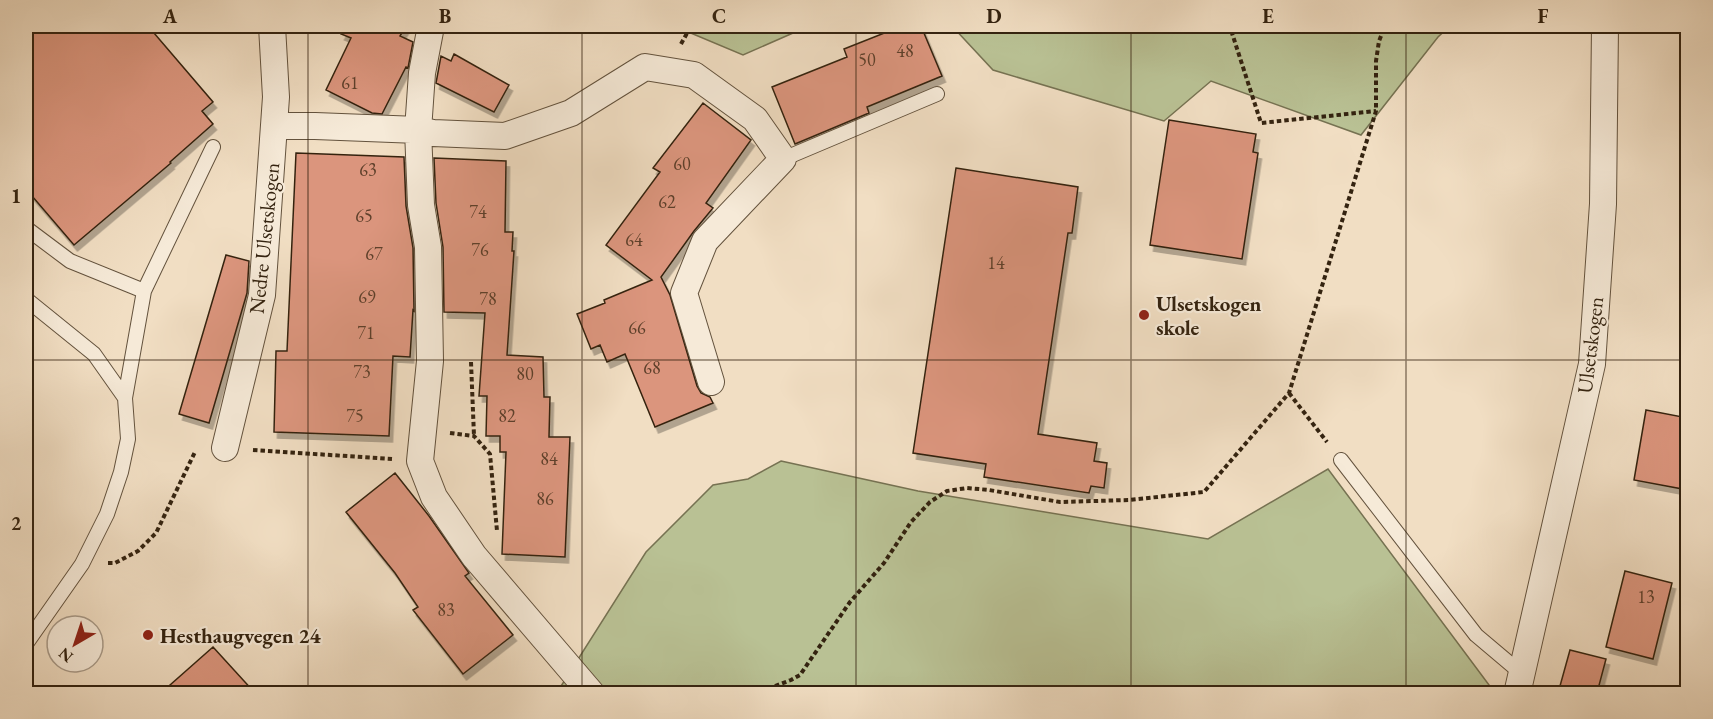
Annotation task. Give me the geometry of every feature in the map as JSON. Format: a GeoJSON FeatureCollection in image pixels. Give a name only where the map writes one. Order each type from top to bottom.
{"type":"FeatureCollection","features":[{"type":"Feature","properties":{"kind":"street","name":"Nedre Ulsetskogen"},"geometry":{"type":"LineString","coordinates":[[225,448],[262,296],[276,97],[273,26]]}},
{"type":"Feature","properties":{"kind":"street"},"geometry":{"type":"LineString","coordinates":[[431,26],[422,73],[418,130],[421,205],[428,247],[430,362],[420,460],[434,497],[474,556],[592,693]]}},
{"type":"Feature","properties":{"kind":"street","name":"Ulsetskogen"},"geometry":{"type":"LineString","coordinates":[[1519,683],[1592,364],[1603,204],[1605,26]]}},
{"type":"Feature","properties":{"kind":"street"},"geometry":{"type":"LineString","coordinates":[[274,126],[418,130],[433,133],[505,136],[571,113],[645,67],[694,75],[755,119],[783,159],[705,241],[684,293],[711,382]]}},
{"type":"Feature","properties":{"kind":"lane"},"geometry":{"type":"LineString","coordinates":[[783,159],[937,94]]}},
{"type":"Feature","properties":{"kind":"lane"},"geometry":{"type":"LineString","coordinates":[[26,645],[82,564],[107,514],[121,472],[128,439],[125,399],[144,291],[213,147]]}},
{"type":"Feature","properties":{"kind":"lane"},"geometry":{"type":"LineString","coordinates":[[26,228],[70,261],[144,291]]}},
{"type":"Feature","properties":{"kind":"lane"},"geometry":{"type":"LineString","coordinates":[[26,299],[94,354],[125,399]]}},
{"type":"Feature","properties":{"kind":"lane"},"geometry":{"type":"LineString","coordinates":[[1341,460],[1476,635],[1519,683]]}},
{"type":"Feature","properties":{"kind":"path"},"geometry":{"type":"LineString","coordinates":[[1226,26],[1231,30],[1261,123],[1376,111]]}},
{"type":"Feature","properties":{"kind":"path"},"geometry":{"type":"LineString","coordinates":[[754,693],[791,681],[800,675],[850,602],[884,563],[911,522],[930,501],[947,491],[967,488],[989,489],[1060,502],[1129,500],[1204,492],[1289,393],[1376,111],[1376,61],[1379,41],[1385,26]]}},
{"type":"Feature","properties":{"kind":"path"},"geometry":{"type":"LineString","coordinates":[[471,362],[474,436],[490,454],[496,531]]}},
{"type":"Feature","properties":{"kind":"path"},"geometry":{"type":"LineString","coordinates":[[1289,393],[1341,460]]}},
{"type":"Feature","properties":{"kind":"path"},"geometry":{"type":"LineString","coordinates":[[423,430],[474,436]]}},
{"type":"Feature","properties":{"kind":"path"},"geometry":{"type":"LineString","coordinates":[[82,564],[115,563],[138,551],[156,533],[199,443],[225,448],[420,460]]}},
{"type":"Feature","properties":{"kind":"green space"},"geometry":{"type":"Polygon","coordinates":[[[674,26],[809,26],[743,55],[674,26]]]}},
{"type":"Feature","properties":{"kind":"green space"},"geometry":{"type":"Polygon","coordinates":[[[952,26],[1450,26],[1438,37],[1361,135],[1211,81],[1164,121],[993,70],[952,26]]]}},
{"type":"Feature","properties":{"kind":"green space"},"geometry":{"type":"Polygon","coordinates":[[[781,461],[918,491],[1208,539],[1328,469],[1495,693],[556,694],[646,552],[713,485],[748,479],[781,461]]]}},
{"type":"Feature","properties":{"kind":"building"},"geometry":{"type":"Polygon","coordinates":[[[26,26],[148,26],[213,102],[202,111],[213,124],[171,163],[74,245],[26,189],[26,26]]]}},
{"type":"Feature","properties":{"kind":"building"},"geometry":{"type":"Polygon","coordinates":[[[346,26],[406,26],[400,36],[413,42],[408,68],[406,67],[382,114],[372,113],[326,90],[351,38],[341,34],[346,26]]]}},
{"type":"Feature","properties":{"kind":"building"},"geometry":{"type":"Polygon","coordinates":[[[902,26],[921,26],[942,76],[867,107],[869,113],[795,144],[772,87],[847,57],[844,49],[902,26]]]}},
{"type":"Feature","properties":{"kind":"building"},"geometry":{"type":"Polygon","coordinates":[[[454,54],[509,85],[494,112],[436,83],[441,56],[451,61],[454,54]]]}},
{"type":"Feature","properties":{"kind":"building"},"geometry":{"type":"Polygon","coordinates":[[[703,103],[751,140],[706,203],[713,208],[661,277],[670,295],[697,386],[701,393],[710,397],[713,403],[655,427],[625,354],[607,362],[600,345],[591,349],[577,314],[652,280],[606,245],[660,172],[653,168],[703,103]]]}},
{"type":"Feature","properties":{"kind":"building"},"geometry":{"type":"Polygon","coordinates":[[[1169,120],[1256,134],[1253,152],[1258,153],[1242,259],[1150,245],[1169,120]]]}},
{"type":"Feature","properties":{"kind":"building"},"geometry":{"type":"Polygon","coordinates":[[[296,153],[404,157],[406,206],[413,248],[414,311],[410,357],[393,356],[389,436],[274,432],[276,351],[287,351],[296,153]]]}},
{"type":"Feature","properties":{"kind":"building"},"geometry":{"type":"Polygon","coordinates":[[[434,158],[506,161],[505,232],[513,232],[512,251],[514,251],[507,355],[543,357],[544,397],[550,397],[549,437],[570,437],[565,557],[502,554],[506,452],[500,452],[500,436],[486,436],[487,396],[479,396],[485,313],[444,312],[443,247],[436,203],[434,158]]]}},
{"type":"Feature","properties":{"kind":"building"},"geometry":{"type":"Polygon","coordinates":[[[956,168],[1078,187],[1072,233],[1068,233],[1038,434],[1097,443],[1094,461],[1107,463],[1104,488],[1091,486],[1089,493],[984,477],[986,464],[913,453],[956,168]]]}},
{"type":"Feature","properties":{"kind":"building"},"geometry":{"type":"Polygon","coordinates":[[[226,255],[249,261],[247,293],[209,423],[179,414],[226,255]]]}},
{"type":"Feature","properties":{"kind":"building"},"geometry":{"type":"Polygon","coordinates":[[[1646,410],[1688,418],[1688,490],[1634,480],[1646,410]]]}},
{"type":"Feature","properties":{"kind":"building"},"geometry":{"type":"Polygon","coordinates":[[[395,473],[469,573],[465,576],[513,635],[463,674],[413,610],[418,607],[395,573],[346,512],[395,473]]]}},
{"type":"Feature","properties":{"kind":"building"},"geometry":{"type":"Polygon","coordinates":[[[1625,571],[1672,583],[1653,659],[1606,647],[1625,571]]]}},
{"type":"Feature","properties":{"kind":"building"},"geometry":{"type":"Polygon","coordinates":[[[213,647],[255,693],[161,693],[213,647]]]}},
{"type":"Feature","properties":{"kind":"building"},"geometry":{"type":"Polygon","coordinates":[[[1570,650],[1606,659],[1597,693],[1587,693],[1560,686],[1570,650]]]}},
{"type":"Feature","properties":{"kind":"place","name":"Ulsetskogen skole"},"geometry":{"type":"Point","coordinates":[1144,315]}},
{"type":"Feature","properties":{"kind":"place","name":"Hesthaugvegen 24"},"geometry":{"type":"Point","coordinates":[148,635]}}]}
